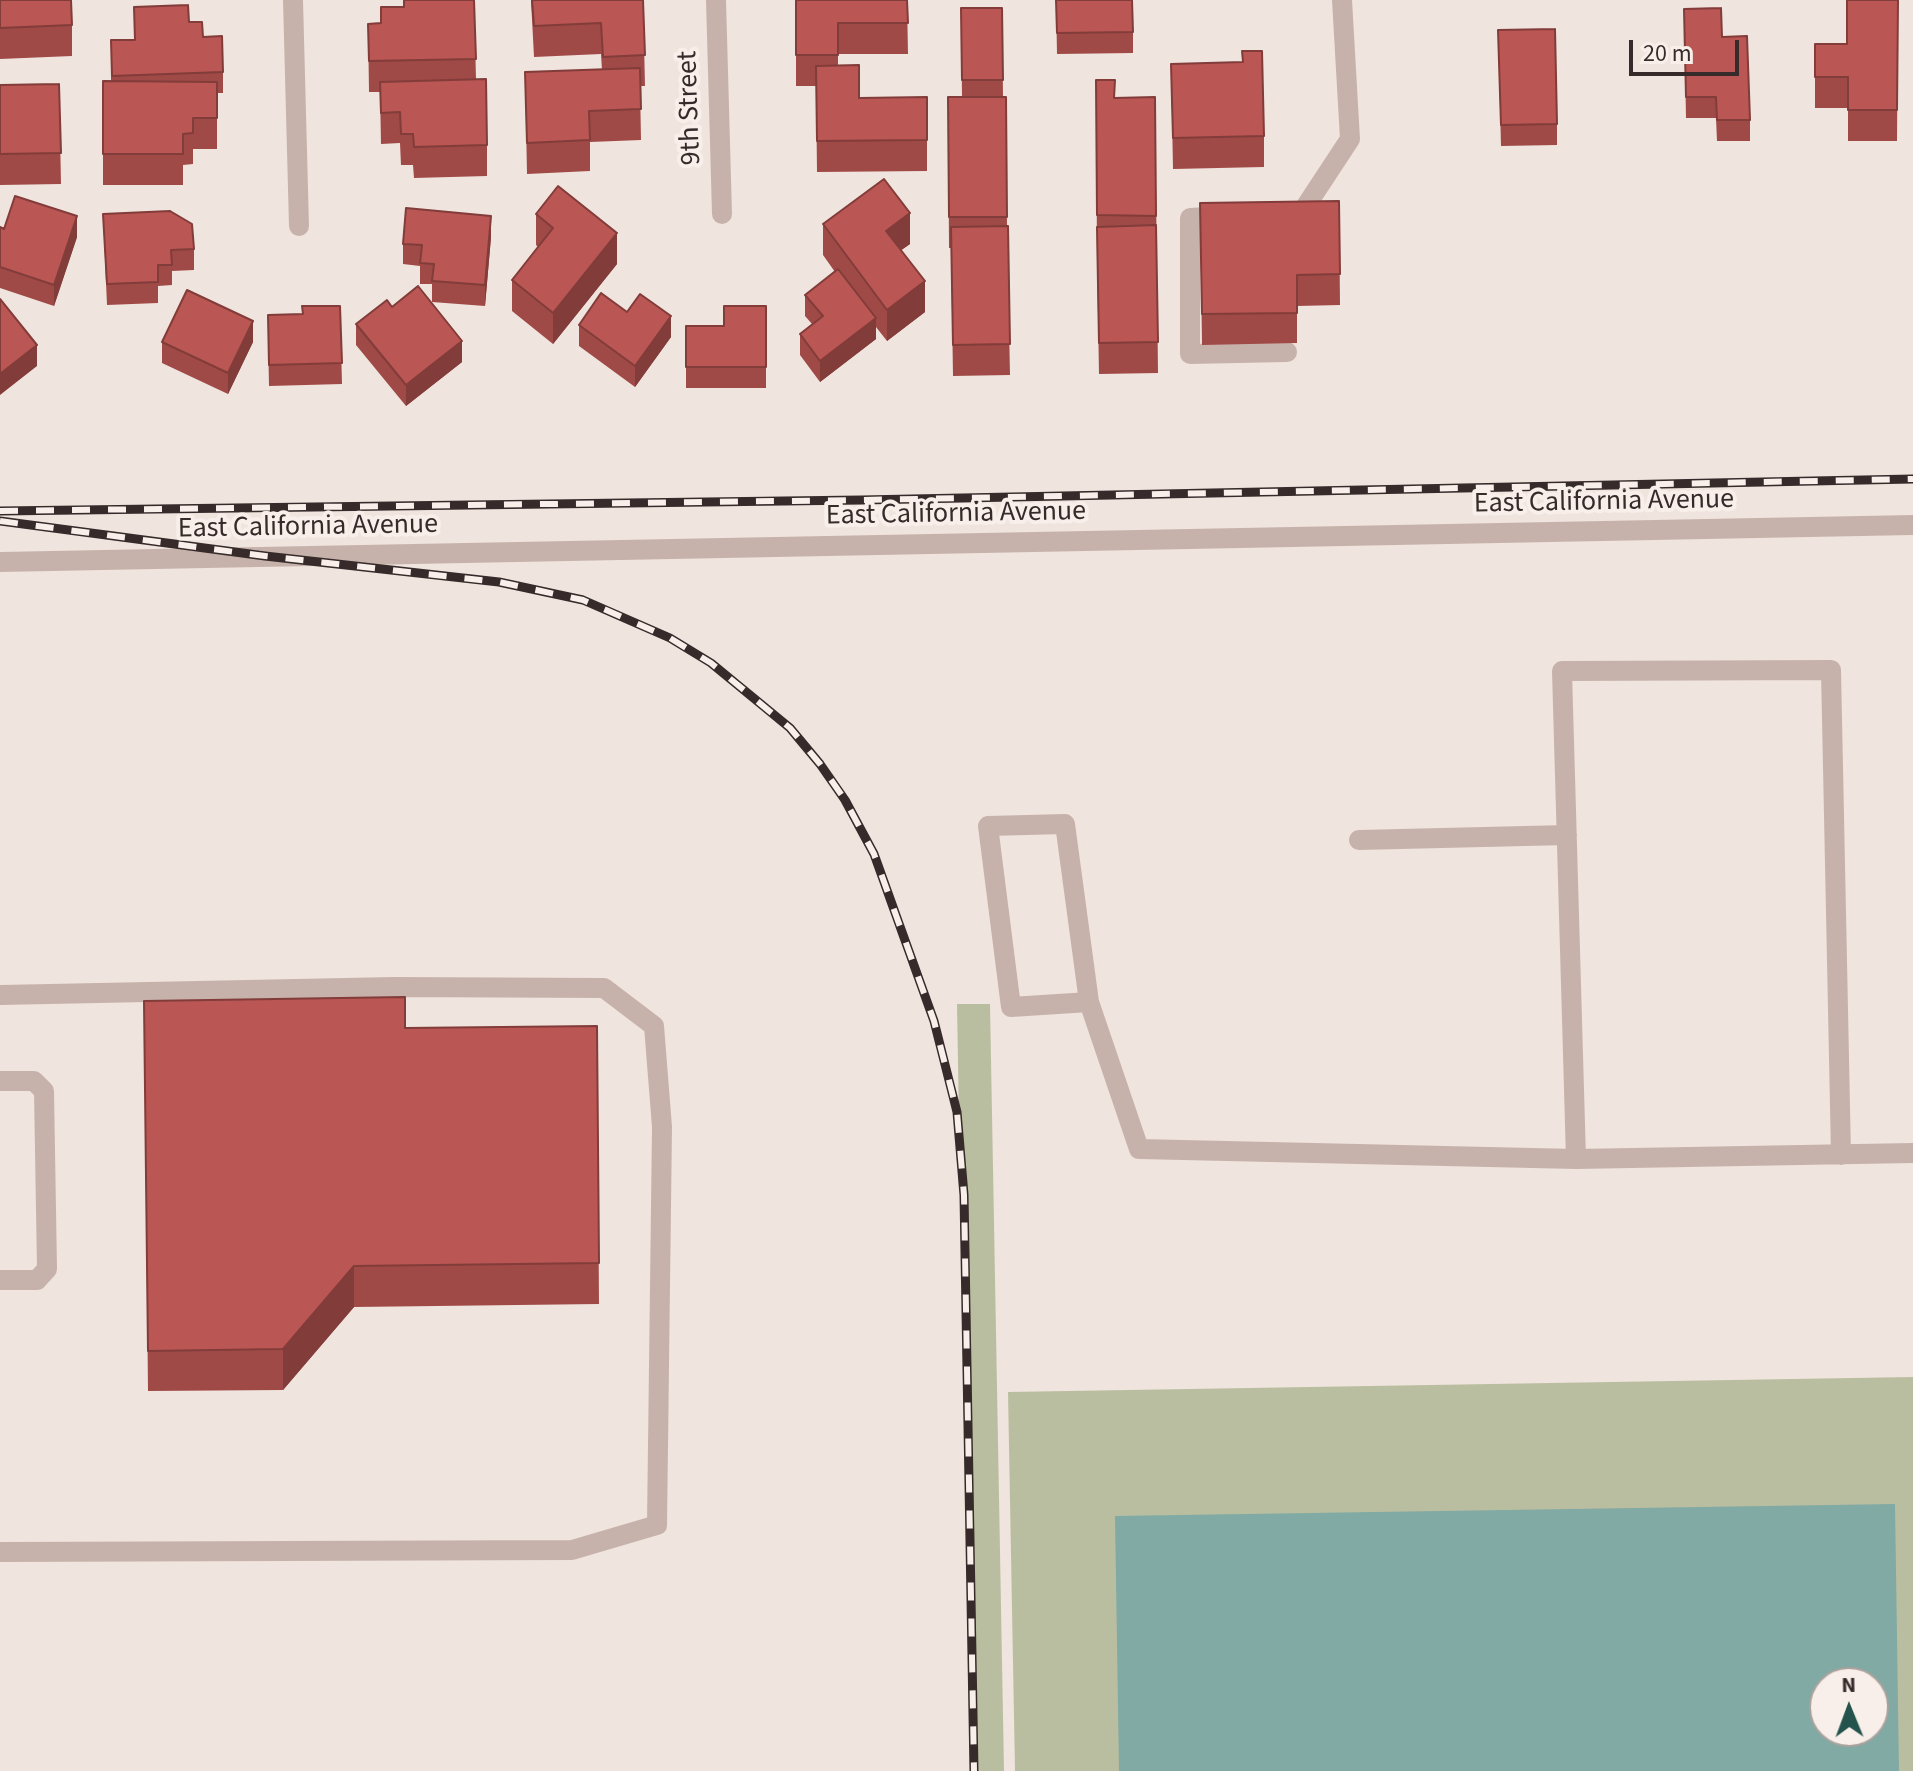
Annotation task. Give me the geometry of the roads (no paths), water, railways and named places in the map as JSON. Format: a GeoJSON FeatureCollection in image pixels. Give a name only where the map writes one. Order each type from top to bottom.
{"type":"FeatureCollection","features":[{"type":"Feature","properties":{"kind":"street"},"geometry":{"type":"LineString","coordinates":[[293,0],[299,226]]}},
{"type":"Feature","properties":{"kind":"street","name":"9th Street"},"geometry":{"type":"LineString","coordinates":[[716,0],[722,214]]}},
{"type":"Feature","properties":{"kind":"street"},"geometry":{"type":"LineString","coordinates":[[1274,213],[1302,212],[1350,139],[1342,0]]}},
{"type":"Feature","properties":{"kind":"street"},"geometry":{"type":"LineString","coordinates":[[1246,215],[1190,218],[1190,354],[1287,352]]}},
{"type":"Feature","properties":{"kind":"street","name":"East California Avenue"},"geometry":{"type":"LineString","coordinates":[[0,562],[1913,525]]}},
{"type":"Feature","properties":{"kind":"street"},"geometry":{"type":"LineString","coordinates":[[1576,1159],[1562,671],[1831,670],[1841,1155]]}},
{"type":"Feature","properties":{"kind":"street"},"geometry":{"type":"LineString","coordinates":[[1089,1002],[1011,1007],[988,826],[1065,824],[1089,1002],[1139,1149],[1576,1159],[1913,1153]]}},
{"type":"Feature","properties":{"kind":"street"},"geometry":{"type":"LineString","coordinates":[[1359,840],[1567,835]]}},
{"type":"Feature","properties":{"kind":"street"},"geometry":{"type":"LineString","coordinates":[[0,995],[394,987],[604,988],[654,1026],[662,1127],[657,1525],[572,1550],[0,1552]]}},
{"type":"Feature","properties":{"kind":"street"},"geometry":{"type":"LineString","coordinates":[[0,1081],[34,1081],[44,1091],[47,1269],[37,1280],[0,1280]]}},
{"type":"Feature","properties":{"kind":"water"},"geometry":{"type":"Polygon","coordinates":[[[1895,1504],[1899,1771],[1119,1771],[1115,1516],[1895,1504]]]}},
{"type":"Feature","properties":{"kind":"railway"},"geometry":{"type":"LineString","coordinates":[[0,511],[862,500],[1913,479]]}},
{"type":"Feature","properties":{"kind":"railway"},"geometry":{"type":"LineString","coordinates":[[0,521],[265,556],[499,582],[583,600],[670,638],[711,663],[790,728],[820,764],[845,800],[874,854],[934,1021],[957,1112],[964,1195],[974,1771]]}}]}
